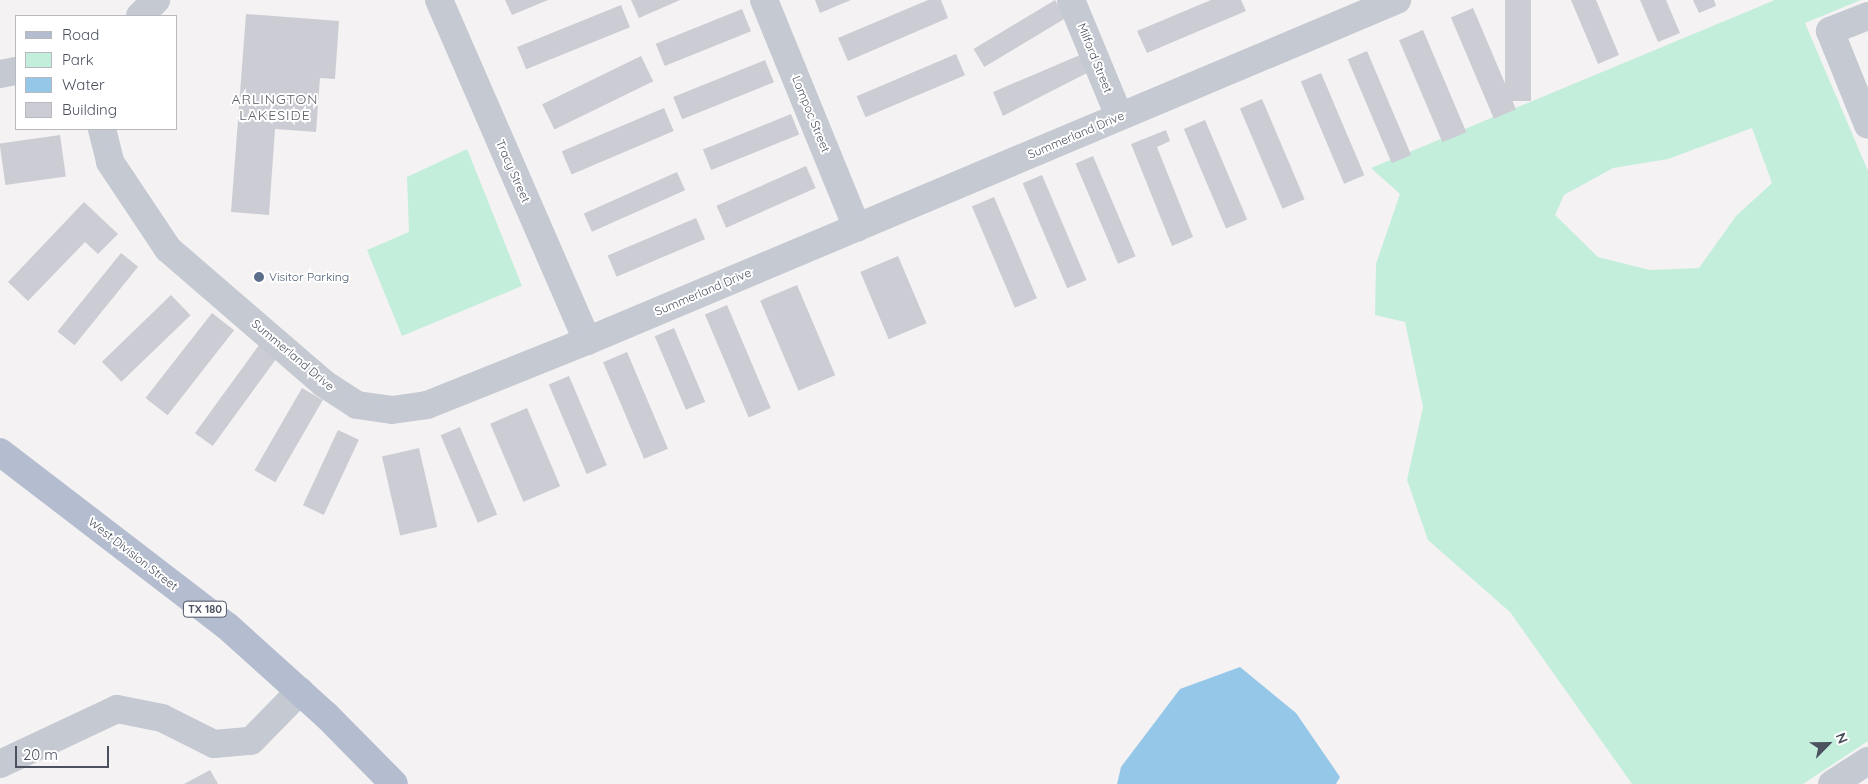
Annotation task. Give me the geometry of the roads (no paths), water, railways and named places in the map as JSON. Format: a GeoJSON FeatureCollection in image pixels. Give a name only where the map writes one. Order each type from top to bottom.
{"type":"FeatureCollection","features":[{"type":"Feature","properties":{"kind":"main road","name":"West Division Street"},"geometry":{"type":"LineString","coordinates":[[0,452],[227,626],[300,691],[394,784]]}},
{"type":"Feature","properties":{"kind":"street"},"geometry":{"type":"LineString","coordinates":[[141,15],[156,0]]}},
{"type":"Feature","properties":{"kind":"street","name":"Tracy Street"},"geometry":{"type":"LineString","coordinates":[[439,0],[587,341]]}},
{"type":"Feature","properties":{"kind":"street","name":"Lompoc Street"},"geometry":{"type":"LineString","coordinates":[[764,0],[857,228]]}},
{"type":"Feature","properties":{"kind":"street","name":"Milford Street"},"geometry":{"type":"LineString","coordinates":[[1072,0],[1119,116]]}},
{"type":"Feature","properties":{"kind":"street","name":"Summerland Drive"},"geometry":{"type":"LineString","coordinates":[[102,130],[110,162],[168,248],[323,382],[357,404],[392,410],[427,405],[587,341],[1398,0]]}},
{"type":"Feature","properties":{"kind":"street"},"geometry":{"type":"LineString","coordinates":[[1868,16],[1830,32],[1868,125]]}},
{"type":"Feature","properties":{"kind":"street"},"geometry":{"type":"LineString","coordinates":[[0,74],[15,71]]}},
{"type":"Feature","properties":{"kind":"street"},"geometry":{"type":"LineString","coordinates":[[0,764],[117,709],[162,718],[214,744],[251,741],[300,691]]}},
{"type":"Feature","properties":{"kind":"street"},"geometry":{"type":"LineString","coordinates":[[1832,784],[1868,761]]}},
{"type":"Feature","properties":{"kind":"water"},"geometry":{"type":"Polygon","coordinates":[[[1240,667],[1296,713],[1340,777],[1336,784],[1117,784],[1121,767],[1180,689],[1240,667]]]}},
{"type":"Feature","properties":{"kind":"place","name":"Visitor Parking"},"geometry":{"type":"Point","coordinates":[259,277]}},
{"type":"Feature","properties":{"kind":"district","name":"ARLINGTON LAKESIDE"},"geometry":{"type":"Point","coordinates":[275,108]}}]}
